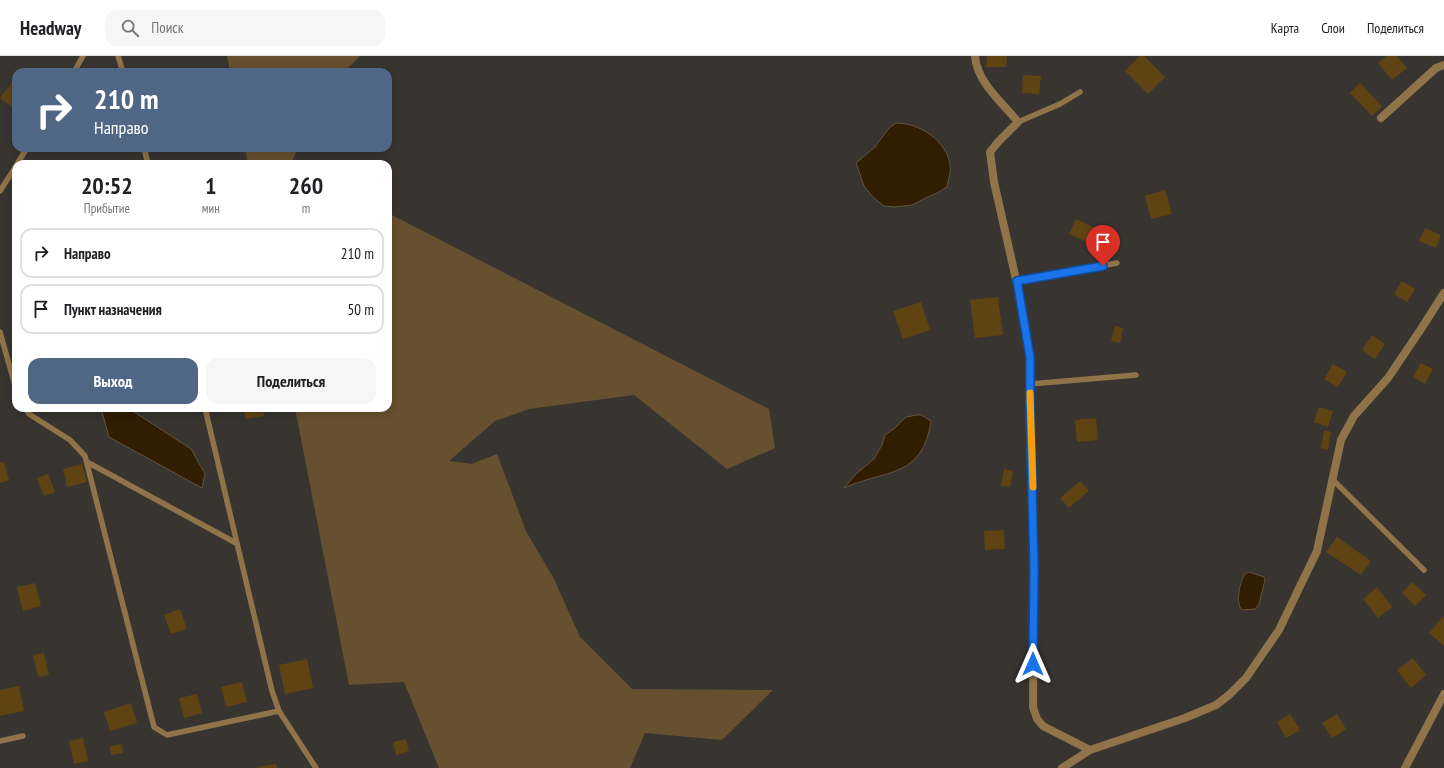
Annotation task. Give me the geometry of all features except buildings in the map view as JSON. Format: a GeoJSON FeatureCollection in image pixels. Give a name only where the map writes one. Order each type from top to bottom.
{"type":"FeatureCollection","features":[{"type":"Feature","properties":{"kind":"street"},"geometry":{"type":"LineString","coordinates":[[975,56],[982,78],[994,95],[1018,122],[990,152],[994,182],[1017,281],[1030,357],[1034,567],[1033,707],[1037,719],[1043,726],[1090,750]]}},
{"type":"Feature","properties":{"kind":"street"},"geometry":{"type":"LineString","coordinates":[[1381,118],[1436,68],[1444,65]]}},
{"type":"Feature","properties":{"kind":"street"},"geometry":{"type":"LineString","coordinates":[[1062,768],[1090,750],[1185,718],[1216,705],[1246,678],[1279,630],[1317,551],[1341,440],[1354,416],[1388,378],[1444,293]]}},
{"type":"Feature","properties":{"kind":"street"},"geometry":{"type":"LineString","coordinates":[[1405,768],[1444,694]]}},
{"type":"Feature","properties":{"kind":"lane"},"geometry":{"type":"LineString","coordinates":[[76,68],[83,56]]}},
{"type":"Feature","properties":{"kind":"lane"},"geometry":{"type":"LineString","coordinates":[[118,56],[122,68]]}},
{"type":"Feature","properties":{"kind":"lane"},"geometry":{"type":"LineString","coordinates":[[1018,122],[1060,104],[1080,92]]}},
{"type":"Feature","properties":{"kind":"lane"},"geometry":{"type":"LineString","coordinates":[[0,192],[12,172]]}},
{"type":"Feature","properties":{"kind":"lane"},"geometry":{"type":"LineString","coordinates":[[1017,281],[1117,263]]}},
{"type":"Feature","properties":{"kind":"lane"},"geometry":{"type":"LineString","coordinates":[[0,332],[12,376]]}},
{"type":"Feature","properties":{"kind":"lane"},"geometry":{"type":"LineString","coordinates":[[1030,384],[1136,375]]}},
{"type":"Feature","properties":{"kind":"lane"},"geometry":{"type":"LineString","coordinates":[[28,412],[70,440],[85,456],[154,728],[167,735],[279,711]]}},
{"type":"Feature","properties":{"kind":"lane"},"geometry":{"type":"LineString","coordinates":[[206,412],[272,691],[279,711],[316,768]]}},
{"type":"Feature","properties":{"kind":"lane"},"geometry":{"type":"LineString","coordinates":[[87,462],[236,543]]}},
{"type":"Feature","properties":{"kind":"lane"},"geometry":{"type":"LineString","coordinates":[[1332,479],[1424,570]]}},
{"type":"Feature","properties":{"kind":"lane"},"geometry":{"type":"LineString","coordinates":[[0,741],[23,736]]}},
{"type":"Feature","properties":{"kind":"shaded area"},"geometry":{"type":"Polygon","coordinates":[[[227,56],[360,56],[348,68],[229,68],[227,56]]]}},
{"type":"Feature","properties":{"kind":"shaded area"},"geometry":{"type":"Polygon","coordinates":[[[896,123],[914,126],[931,135],[938,141],[948,156],[950,173],[947,187],[912,205],[894,207],[884,206],[873,197],[864,186],[856,163],[875,147],[889,128],[896,123]]]}},
{"type":"Feature","properties":{"kind":"shaded area"},"geometry":{"type":"Polygon","coordinates":[[[246,152],[296,152],[292,160],[247,160],[246,152]]]}},
{"type":"Feature","properties":{"kind":"shaded area"},"geometry":{"type":"Polygon","coordinates":[[[392,215],[769,409],[775,448],[727,469],[634,395],[529,409],[495,421],[449,461],[472,464],[497,454],[526,531],[554,579],[580,637],[632,689],[773,690],[722,740],[645,733],[630,768],[439,768],[404,682],[349,685],[296,412],[392,412],[392,215]]]}},
{"type":"Feature","properties":{"kind":"shaded area"},"geometry":{"type":"Polygon","coordinates":[[[102,412],[134,412],[191,449],[205,474],[202,488],[109,437],[102,412]]]}},
{"type":"Feature","properties":{"kind":"shaded area"},"geometry":{"type":"Polygon","coordinates":[[[921,415],[931,421],[926,440],[920,453],[911,463],[888,474],[844,488],[856,474],[874,459],[882,445],[885,435],[906,417],[921,415]]]}},
{"type":"Feature","properties":{"kind":"shaded area"},"geometry":{"type":"Polygon","coordinates":[[[1249,572],[1264,577],[1265,580],[1259,604],[1255,609],[1242,610],[1239,602],[1239,592],[1243,577],[1249,572]]]}},
{"type":"Feature","properties":{"kind":"slow traffic"},"geometry":{"type":"LineString","coordinates":[[1030,393],[1033,487]]}},
{"type":"Feature","properties":{"kind":"route"},"geometry":{"type":"LineString","coordinates":[[1033,664],[1034,567],[1030,357],[1017,281],[1103,266]]}}]}
